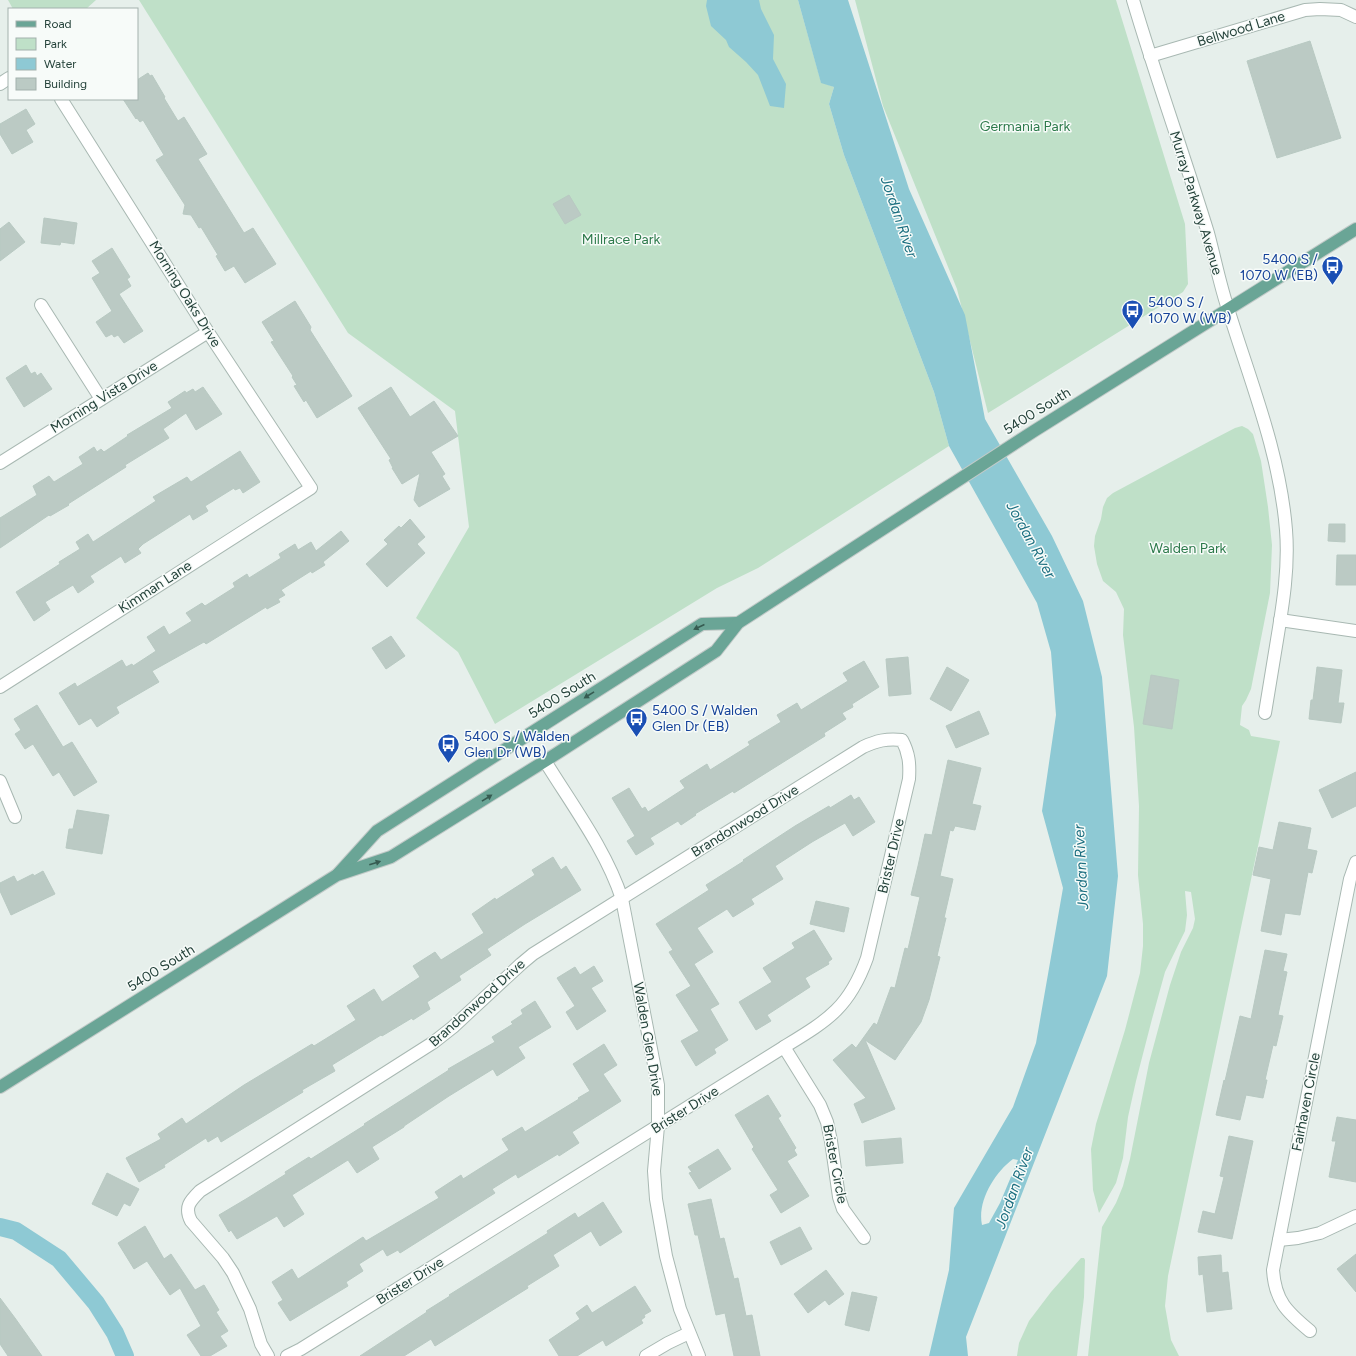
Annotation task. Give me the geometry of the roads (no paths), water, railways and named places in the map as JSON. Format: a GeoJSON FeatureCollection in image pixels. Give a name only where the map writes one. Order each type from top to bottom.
{"type":"FeatureCollection","features":[{"type":"Feature","properties":{"kind":"main road","name":"5400 South"},"geometry":{"type":"LineString","coordinates":[[0,1087],[338,875],[391,857],[545,761],[716,651],[738,623],[1034,431],[1356,229]]}},
{"type":"Feature","properties":{"kind":"main road","name":"5400 South"},"geometry":{"type":"LineString","coordinates":[[338,875],[377,831],[702,624],[738,623]]}},
{"type":"Feature","properties":{"kind":"street","name":"Murray Parkway Avenue"},"geometry":{"type":"LineString","coordinates":[[1133,0],[1208,234],[1228,310],[1262,410],[1274,456],[1286,530],[1287,558],[1285,592],[1265,713]]}},
{"type":"Feature","properties":{"kind":"street","name":"Bellwood Lane"},"geometry":{"type":"LineString","coordinates":[[1150,56],[1305,10],[1320,8],[1340,10],[1356,17]]}},
{"type":"Feature","properties":{"kind":"street","name":"Morning Oaks Drive"},"geometry":{"type":"LineString","coordinates":[[62,100],[208,332],[311,488]]}},
{"type":"Feature","properties":{"kind":"street"},"geometry":{"type":"LineString","coordinates":[[42,305],[101,399]]}},
{"type":"Feature","properties":{"kind":"street","name":"Morning Vista Drive"},"geometry":{"type":"LineString","coordinates":[[0,463],[208,332]]}},
{"type":"Feature","properties":{"kind":"street","name":"Kimman Lane"},"geometry":{"type":"LineString","coordinates":[[0,687],[311,488]]}},
{"type":"Feature","properties":{"kind":"street"},"geometry":{"type":"LineString","coordinates":[[1280,620],[1356,631]]}},
{"type":"Feature","properties":{"kind":"street","name":"Brandonwood Drive"},"geometry":{"type":"LineString","coordinates":[[268,1356],[261,1344],[250,1310],[232,1273],[223,1258],[188,1215],[187,1209],[190,1202],[206,1186],[408,1060],[434,1042],[453,1027],[527,958],[863,747],[891,738],[902,740]]}},
{"type":"Feature","properties":{"kind":"street","name":"Brister Drive"},"geometry":{"type":"LineString","coordinates":[[287,1356],[301,1349],[820,1025],[837,1010],[852,992],[867,958],[909,779],[909,758],[902,740]]}},
{"type":"Feature","properties":{"kind":"street","name":"Walden Glen Drive"},"geometry":{"type":"LineString","coordinates":[[545,761],[604,856],[613,874],[622,899],[658,1085],[658,1126],[654,1171],[656,1199],[680,1309],[699,1356]]}},
{"type":"Feature","properties":{"kind":"street"},"geometry":{"type":"LineString","coordinates":[[0,782],[15,817]]}},
{"type":"Feature","properties":{"kind":"street","name":"Fairhaven Circle"},"geometry":{"type":"LineString","coordinates":[[1310,1331],[1291,1316],[1278,1297],[1274,1284],[1273,1270],[1353,867],[1356,862]]}},
{"type":"Feature","properties":{"kind":"street","name":"Brister Circle"},"geometry":{"type":"LineString","coordinates":[[784,1047],[824,1113],[831,1141],[839,1197],[843,1209],[864,1238]]}},
{"type":"Feature","properties":{"kind":"street"},"geometry":{"type":"LineString","coordinates":[[1279,1240],[1298,1238],[1320,1233],[1356,1216]]}},
{"type":"Feature","properties":{"kind":"street"},"geometry":{"type":"LineString","coordinates":[[646,1356],[689,1333]]}},
{"type":"Feature","properties":{"kind":"water"},"geometry":{"type":"Polygon","coordinates":[[[707,0],[759,0],[761,9],[774,35],[773,59],[786,84],[784,108],[770,106],[758,75],[729,47],[726,40],[711,26],[706,6],[707,0]]]}},
{"type":"Feature","properties":{"kind":"water","name":"Jordan River"},"geometry":{"type":"Polygon","coordinates":[[[798,0],[848,0],[909,189],[965,315],[985,419],[1052,536],[1083,601],[1102,677],[1118,876],[1107,976],[966,1337],[968,1356],[929,1356],[949,1270],[954,1208],[1013,1107],[1036,1043],[1063,888],[1042,811],[1056,715],[1051,652],[1037,603],[949,446],[934,392],[844,155],[829,104],[834,87],[821,83],[798,0]],[[1013,1159],[1006,1165],[999,1172],[988,1189],[982,1207],[982,1225],[989,1223],[1000,1203],[1018,1160],[1013,1159]]]}},
{"type":"Feature","properties":{"kind":"waterway"},"geometry":{"type":"LineString","coordinates":[[0,1227],[16,1231],[59,1259],[96,1303],[115,1333],[125,1356]]}},
{"type":"Feature","properties":{"kind":"place","name":"5400 S / 1070 W (EB)"},"geometry":{"type":"Point","coordinates":[1333,286]}},
{"type":"Feature","properties":{"kind":"place","name":"5400 S / 1070 W (WB)"},"geometry":{"type":"Point","coordinates":[1132,330]}},
{"type":"Feature","properties":{"kind":"place","name":"5400 S / Walden Glen Dr (EB)"},"geometry":{"type":"Point","coordinates":[637,738]}},
{"type":"Feature","properties":{"kind":"place","name":"5400 S / Walden Glen Dr (WB)"},"geometry":{"type":"Point","coordinates":[449,764]}},
{"type":"Feature","properties":{"kind":"park label","name":"Germania Park"},"geometry":{"type":"Point","coordinates":[1025,126]}},
{"type":"Feature","properties":{"kind":"park label","name":"Millrace Park"},"geometry":{"type":"Point","coordinates":[621,239]}},
{"type":"Feature","properties":{"kind":"park label","name":"Walden Park"},"geometry":{"type":"Point","coordinates":[1188,548]}}]}
